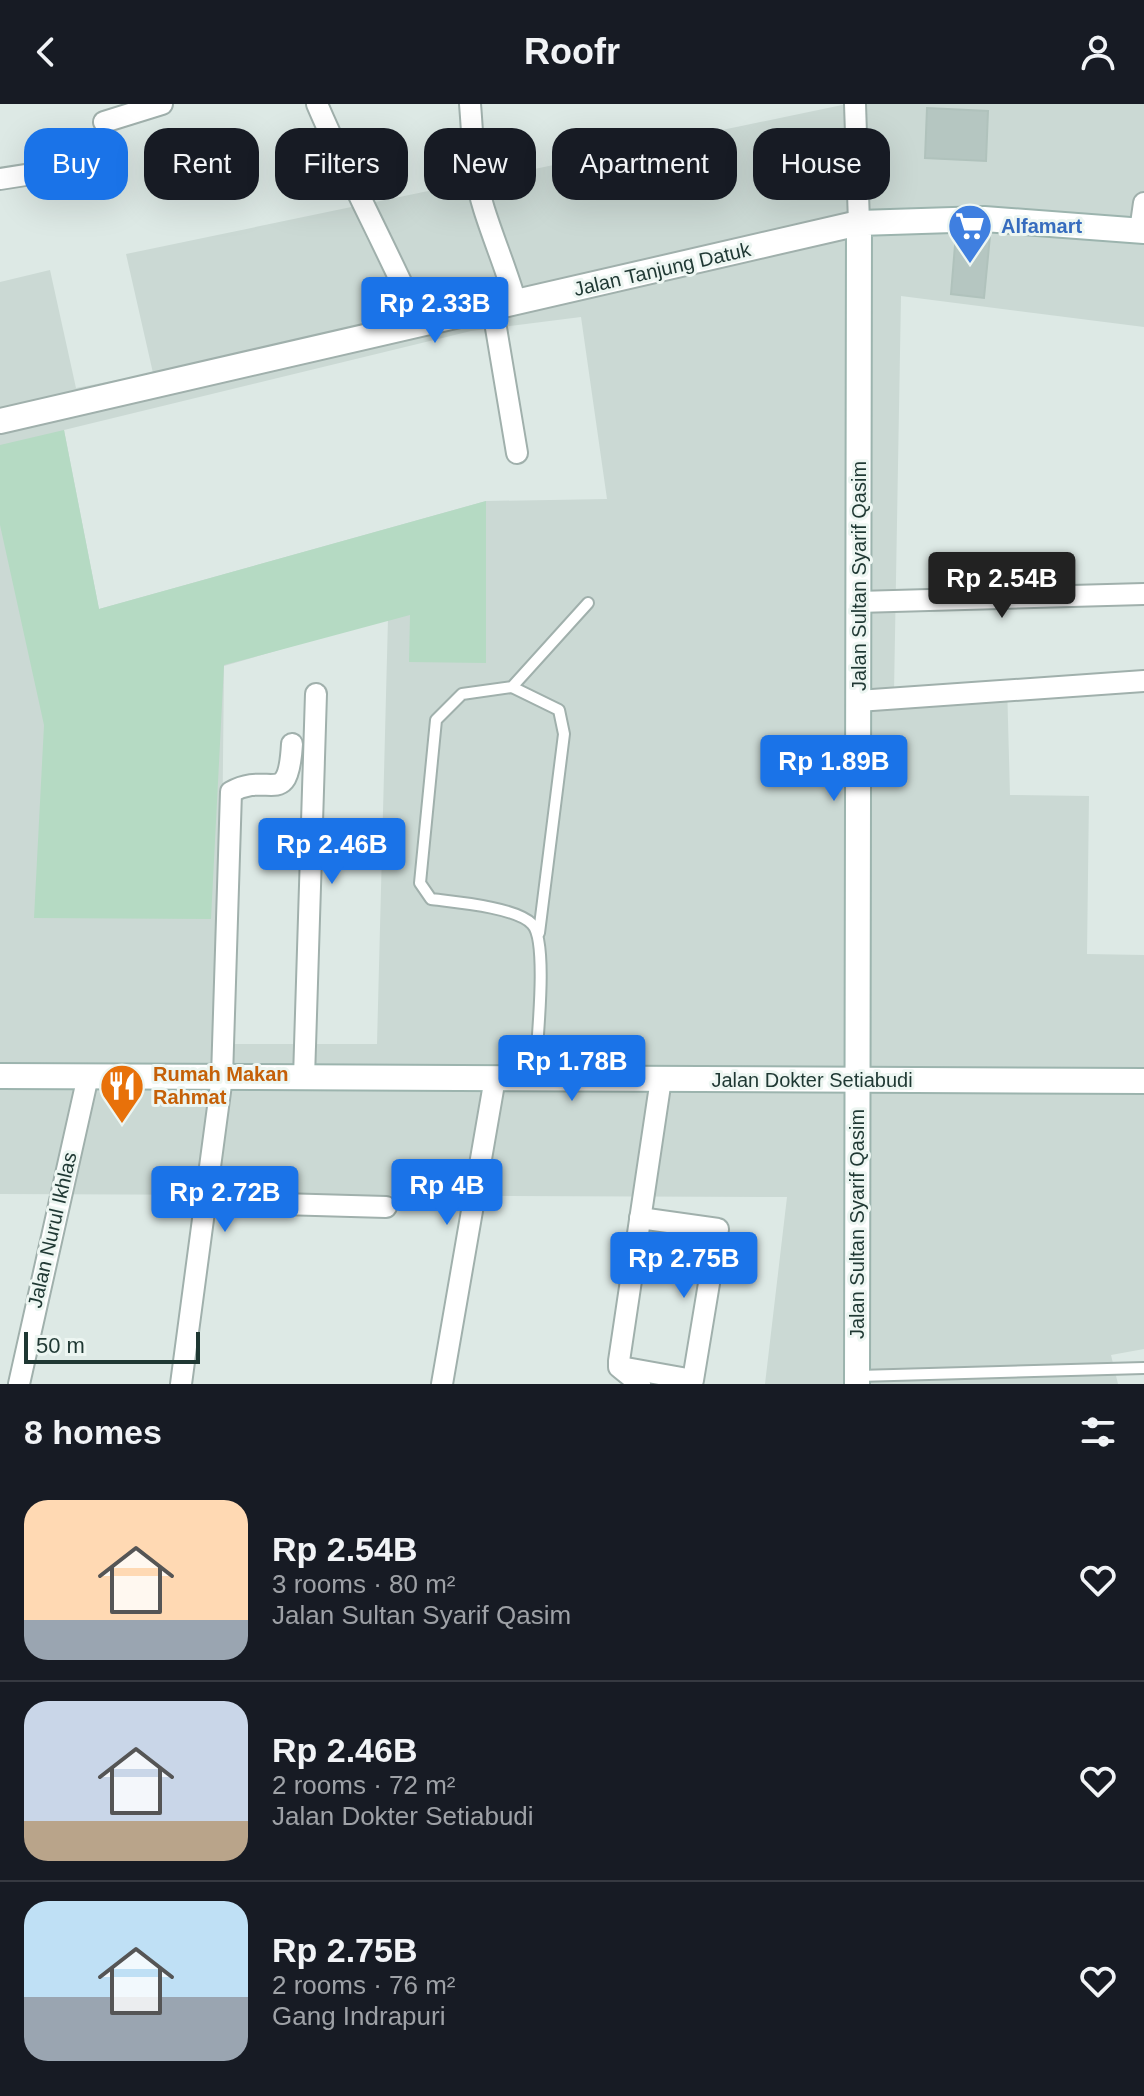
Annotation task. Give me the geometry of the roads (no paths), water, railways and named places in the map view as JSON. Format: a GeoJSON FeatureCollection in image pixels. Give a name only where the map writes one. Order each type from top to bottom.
{"type":"FeatureCollection","features":[{"type":"Feature","properties":{"kind":"main road","name":"Jalan Tanjung Datuk"},"geometry":{"type":"LineString","coordinates":[[0,421],[859,223],[984,219],[1142,231]]}},
{"type":"Feature","properties":{"kind":"main road","name":"Jalan Sultan Syarif Qasim"},"geometry":{"type":"LineString","coordinates":[[857,1380],[859,223]]}},
{"type":"Feature","properties":{"kind":"main road","name":"Jalan Dokter Setiabudi"},"geometry":{"type":"LineString","coordinates":[[0,1076],[1144,1081]]}},
{"type":"Feature","properties":{"kind":"street"},"geometry":{"type":"LineString","coordinates":[[104,122],[162,104]]}},
{"type":"Feature","properties":{"kind":"street"},"geometry":{"type":"LineString","coordinates":[[317,104],[350,181],[382,236],[420,323]]}},
{"type":"Feature","properties":{"kind":"street"},"geometry":{"type":"LineString","coordinates":[[470,104],[474,161],[483,208],[507,269],[505,307],[517,453]]}},
{"type":"Feature","properties":{"kind":"street","name":"Jalan Sultan Syarif Qasim"},"geometry":{"type":"LineString","coordinates":[[855,104],[859,223]]}},
{"type":"Feature","properties":{"kind":"street"},"geometry":{"type":"LineString","coordinates":[[0,179],[24,175]]}},
{"type":"Feature","properties":{"kind":"street"},"geometry":{"type":"LineString","coordinates":[[1142,231],[1144,203]]}},
{"type":"Feature","properties":{"kind":"street"},"geometry":{"type":"LineString","coordinates":[[858,602],[1144,594]]}},
{"type":"Feature","properties":{"kind":"street"},"geometry":{"type":"LineString","coordinates":[[858,701],[1144,681]]}},
{"type":"Feature","properties":{"kind":"street"},"geometry":{"type":"LineString","coordinates":[[304,1078],[316,694]]}},
{"type":"Feature","properties":{"kind":"street"},"geometry":{"type":"LineString","coordinates":[[181,1384],[222,1077],[231,792],[243,785],[276,785],[286,781],[291,773],[292,744]]}},
{"type":"Feature","properties":{"kind":"street","name":"Jalan Nurul Ikhlas"},"geometry":{"type":"LineString","coordinates":[[19,1384],[88,1076]]}},
{"type":"Feature","properties":{"kind":"street"},"geometry":{"type":"LineString","coordinates":[[442,1384],[495,1078]]}},
{"type":"Feature","properties":{"kind":"street"},"geometry":{"type":"LineString","coordinates":[[619,1367],[661,1079]]}},
{"type":"Feature","properties":{"kind":"street"},"geometry":{"type":"LineString","coordinates":[[207,1202],[386,1207]]}},
{"type":"Feature","properties":{"kind":"street"},"geometry":{"type":"LineString","coordinates":[[619,1367],[693,1380],[718,1229],[640,1218]]}},
{"type":"Feature","properties":{"kind":"street"},"geometry":{"type":"LineString","coordinates":[[619,1367],[640,1384]]}},
{"type":"Feature","properties":{"kind":"lane"},"geometry":{"type":"LineString","coordinates":[[512,687],[588,603]]}},
{"type":"Feature","properties":{"kind":"lane"},"geometry":{"type":"LineString","coordinates":[[535,1079],[539,935],[564,734],[559,710],[512,687],[462,694],[436,720],[420,883],[431,899],[476,905],[526,919],[539,935]]}},
{"type":"Feature","properties":{"kind":"lane"},"geometry":{"type":"LineString","coordinates":[[857,1380],[1144,1368]]}},
{"type":"Feature","properties":{"kind":"place","name":"Alfamart"},"geometry":{"type":"Point","coordinates":[970,265]}},
{"type":"Feature","properties":{"kind":"place","name":"Rumah Makan Rahmat"},"geometry":{"type":"Point","coordinates":[122,1125]}}]}
